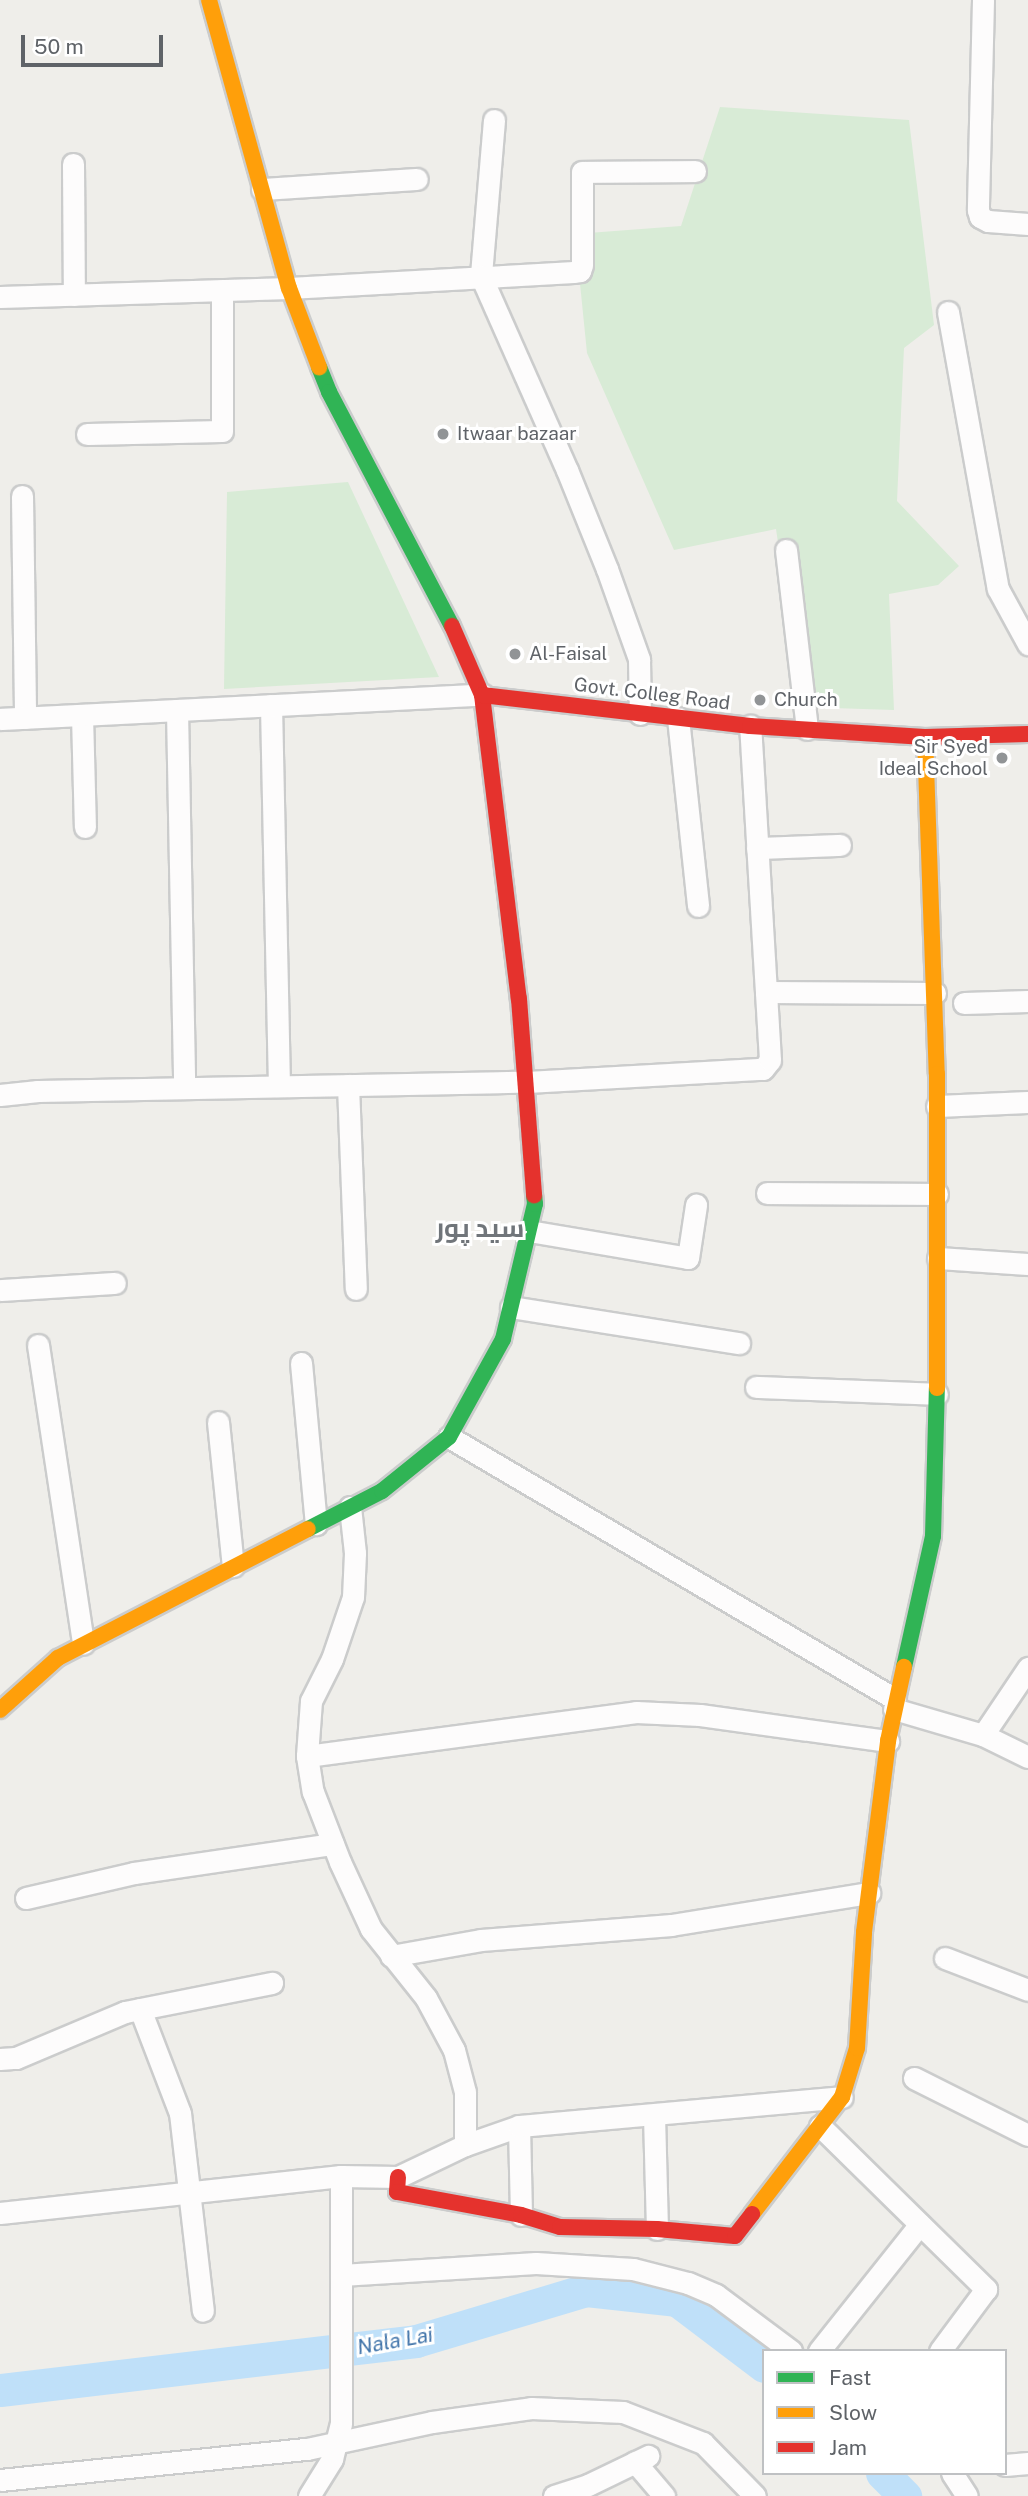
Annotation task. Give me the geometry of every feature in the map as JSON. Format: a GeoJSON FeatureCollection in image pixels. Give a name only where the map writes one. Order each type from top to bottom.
{"type":"FeatureCollection","features":[{"type":"Feature","properties":{"kind":"street"},"geometry":{"type":"LineString","coordinates":[[0,1710],[58,1658],[382,1491],[449,1437],[503,1339],[535,1204],[527,1082],[482,695],[439,597],[329,392],[289,288],[209,0]]}},
{"type":"Feature","properties":{"kind":"street"},"geometry":{"type":"LineString","coordinates":[[983,0],[978,210],[980,217],[988,222],[1028,224]]}},
{"type":"Feature","properties":{"kind":"street"},"geometry":{"type":"LineString","coordinates":[[494,120],[481,276],[567,470],[639,659],[640,714]]}},
{"type":"Feature","properties":{"kind":"street"},"geometry":{"type":"LineString","coordinates":[[73,164],[74,295]]}},
{"type":"Feature","properties":{"kind":"street"},"geometry":{"type":"LineString","coordinates":[[0,297],[289,288],[580,271],[580,176],[586,170],[695,171]]}},
{"type":"Feature","properties":{"kind":"street"},"geometry":{"type":"LineString","coordinates":[[262,189],[417,179]]}},
{"type":"Feature","properties":{"kind":"street"},"geometry":{"type":"LineString","coordinates":[[87,434],[222,431],[222,290]]}},
{"type":"Feature","properties":{"kind":"street"},"geometry":{"type":"LineString","coordinates":[[948,312],[998,589],[1028,644]]}},
{"type":"Feature","properties":{"kind":"street"},"geometry":{"type":"LineString","coordinates":[[22,496],[25,718]]}},
{"type":"Feature","properties":{"kind":"street"},"geometry":{"type":"LineString","coordinates":[[786,550],[807,729]]}},
{"type":"Feature","properties":{"kind":"street"},"geometry":{"type":"LineString","coordinates":[[0,719],[482,695]]}},
{"type":"Feature","properties":{"kind":"street","name":"Govt. Colleg Road"},"geometry":{"type":"LineString","coordinates":[[482,695],[750,726],[925,737],[1028,734]]}},
{"type":"Feature","properties":{"kind":"street"},"geometry":{"type":"LineString","coordinates":[[271,705],[279,1086]]}},
{"type":"Feature","properties":{"kind":"street"},"geometry":{"type":"LineString","coordinates":[[177,710],[184,1088]]}},
{"type":"Feature","properties":{"kind":"street"},"geometry":{"type":"LineString","coordinates":[[82,715],[85,827]]}},
{"type":"Feature","properties":{"kind":"street"},"geometry":{"type":"LineString","coordinates":[[678,718],[698,906]]}},
{"type":"Feature","properties":{"kind":"street"},"geometry":{"type":"LineString","coordinates":[[0,1094],[38,1091],[527,1082],[763,1069],[770,1060],[750,726]]}},
{"type":"Feature","properties":{"kind":"street"},"geometry":{"type":"LineString","coordinates":[[398,2177],[397,2192],[521,2215],[560,2227],[657,2229],[735,2236],[842,2097],[857,2048],[869,1893],[888,1741],[933,1536],[937,1394],[937,1107],[925,737]]}},
{"type":"Feature","properties":{"kind":"street"},"geometry":{"type":"LineString","coordinates":[[757,848],[840,845]]}},
{"type":"Feature","properties":{"kind":"street"},"geometry":{"type":"LineString","coordinates":[[766,992],[935,993]]}},
{"type":"Feature","properties":{"kind":"street"},"geometry":{"type":"LineString","coordinates":[[964,1003],[1028,1001]]}},
{"type":"Feature","properties":{"kind":"street"},"geometry":{"type":"LineString","coordinates":[[348,1085],[356,1289]]}},
{"type":"Feature","properties":{"kind":"street"},"geometry":{"type":"LineString","coordinates":[[937,1107],[1028,1102]]}},
{"type":"Feature","properties":{"kind":"street"},"geometry":{"type":"LineString","coordinates":[[767,1193],[937,1194]]}},
{"type":"Feature","properties":{"kind":"street"},"geometry":{"type":"LineString","coordinates":[[529,1231],[688,1258],[696,1205]]}},
{"type":"Feature","properties":{"kind":"street"},"geometry":{"type":"LineString","coordinates":[[938,1258],[1028,1264]]}},
{"type":"Feature","properties":{"kind":"street"},"geometry":{"type":"LineString","coordinates":[[0,1290],[115,1283]]}},
{"type":"Feature","properties":{"kind":"street"},"geometry":{"type":"LineString","coordinates":[[511,1307],[739,1343]]}},
{"type":"Feature","properties":{"kind":"street"},"geometry":{"type":"LineString","coordinates":[[38,1345],[83,1644]]}},
{"type":"Feature","properties":{"kind":"street"},"geometry":{"type":"LineString","coordinates":[[301,1363],[316,1524]]}},
{"type":"Feature","properties":{"kind":"street"},"geometry":{"type":"LineString","coordinates":[[756,1387],[937,1394]]}},
{"type":"Feature","properties":{"kind":"street"},"geometry":{"type":"LineString","coordinates":[[218,1422],[233,1566]]}},
{"type":"Feature","properties":{"kind":"street"},"geometry":{"type":"LineString","coordinates":[[449,1437],[895,1704],[983,1735],[1028,1757]]}},
{"type":"Feature","properties":{"kind":"street"},"geometry":{"type":"LineString","coordinates":[[350,1507],[355,1553],[352,1597],[332,1659],[311,1701],[307,1756],[313,1792],[371,1929],[425,1998],[454,2050],[465,2092],[465,2145]]}},
{"type":"Feature","properties":{"kind":"street"},"geometry":{"type":"LineString","coordinates":[[983,1735],[1028,1668]]}},
{"type":"Feature","properties":{"kind":"street"},"geometry":{"type":"LineString","coordinates":[[307,1756],[636,1712],[700,1715],[888,1741]]}},
{"type":"Feature","properties":{"kind":"street"},"geometry":{"type":"LineString","coordinates":[[26,1898],[134,1873],[333,1844]]}},
{"type":"Feature","properties":{"kind":"street"},"geometry":{"type":"LineString","coordinates":[[391,1956],[481,1940],[671,1925],[869,1893]]}},
{"type":"Feature","properties":{"kind":"street"},"geometry":{"type":"LineString","coordinates":[[945,1958],[1028,1990]]}},
{"type":"Feature","properties":{"kind":"street"},"geometry":{"type":"LineString","coordinates":[[0,2059],[16,2058],[125,2012],[272,1983]]}},
{"type":"Feature","properties":{"kind":"street"},"geometry":{"type":"LineString","coordinates":[[140,2009],[180,2113],[203,2311]]}},
{"type":"Feature","properties":{"kind":"street"},"geometry":{"type":"LineString","coordinates":[[914,2078],[1028,2136]]}},
{"type":"Feature","properties":{"kind":"street"},"geometry":{"type":"LineString","coordinates":[[0,2213],[341,2175],[398,2177],[465,2145],[519,2126],[842,2097]]}},
{"type":"Feature","properties":{"kind":"street"},"geometry":{"type":"LineString","coordinates":[[654,2115],[657,2229]]}},
{"type":"Feature","properties":{"kind":"street"},"geometry":{"type":"LineString","coordinates":[[519,2126],[521,2215]]}},
{"type":"Feature","properties":{"kind":"street"},"geometry":{"type":"LineString","coordinates":[[820,2126],[986,2289],[941,2349]]}},
{"type":"Feature","properties":{"kind":"street"},"geometry":{"type":"LineString","coordinates":[[309,2496],[332,2459],[338,2434],[343,2312],[341,2175]]}},
{"type":"Feature","properties":{"kind":"street"},"geometry":{"type":"LineString","coordinates":[[821,2349],[920,2224]]}},
{"type":"Feature","properties":{"kind":"street"},"geometry":{"type":"LineString","coordinates":[[341,2275],[536,2263],[633,2269],[688,2283],[716,2295],[788,2349]]}},
{"type":"Feature","properties":{"kind":"street"},"geometry":{"type":"LineString","coordinates":[[0,2480],[307,2449],[338,2434],[531,2408],[622,2412],[703,2443],[755,2496]]}},
{"type":"Feature","properties":{"kind":"street"},"geometry":{"type":"LineString","coordinates":[[554,2496],[589,2485],[641,2459],[664,2496]]}},
{"type":"Feature","properties":{"kind":"street"},"geometry":{"type":"LineString","coordinates":[[1007,2465],[1028,2463]]}},
{"type":"Feature","properties":{"kind":"street"},"geometry":{"type":"LineString","coordinates":[[953,2475],[967,2496]]}},
{"type":"Feature","properties":{"kind":"green space"},"geometry":{"type":"Polygon","coordinates":[[[720,107],[909,120],[934,325],[904,348],[897,501],[959,566],[938,585],[889,594],[894,710],[802,707],[776,529],[674,550],[587,353],[575,234],[681,226],[720,107]]]}},
{"type":"Feature","properties":{"kind":"green space"},"geometry":{"type":"Polygon","coordinates":[[[348,482],[439,677],[224,689],[227,492],[348,482]]]}},
{"type":"Feature","properties":{"kind":"waterway","name":"Nala Lai"},"geometry":{"type":"LineString","coordinates":[[0,2390],[416,2341],[586,2290],[677,2300],[762,2364]]}},
{"type":"Feature","properties":{"kind":"waterway","name":"Nala Lai"},"geometry":{"type":"LineString","coordinates":[[884,2475],[905,2496]]}},
{"type":"Feature","properties":{"kind":"traffic: fast"},"geometry":{"type":"LineString","coordinates":[[319,367],[329,392],[452,626]]}},
{"type":"Feature","properties":{"kind":"traffic: fast"},"geometry":{"type":"LineString","coordinates":[[308,1529],[382,1491],[449,1437],[503,1339],[535,1204],[534,1195]]}},
{"type":"Feature","properties":{"kind":"traffic: fast"},"geometry":{"type":"LineString","coordinates":[[904,1667],[933,1536],[937,1388]]}},
{"type":"Feature","properties":{"kind":"traffic: slow"},"geometry":{"type":"LineString","coordinates":[[209,0],[289,288],[319,367]]}},
{"type":"Feature","properties":{"kind":"traffic: slow"},"geometry":{"type":"LineString","coordinates":[[925,737],[937,1074],[937,1388]]}},
{"type":"Feature","properties":{"kind":"traffic: slow"},"geometry":{"type":"LineString","coordinates":[[0,1710],[58,1658],[308,1529]]}},
{"type":"Feature","properties":{"kind":"traffic: slow"},"geometry":{"type":"LineString","coordinates":[[752,2214],[842,2097],[857,2048],[864,1932],[888,1741],[904,1667]]}},
{"type":"Feature","properties":{"kind":"traffic: jam"},"geometry":{"type":"LineString","coordinates":[[452,626],[482,695],[519,999],[534,1195]]}},
{"type":"Feature","properties":{"kind":"traffic: jam"},"geometry":{"type":"LineString","coordinates":[[482,695],[750,726],[925,737],[1028,734]]}},
{"type":"Feature","properties":{"kind":"traffic: jam"},"geometry":{"type":"LineString","coordinates":[[398,2177],[397,2192],[521,2215],[560,2227],[657,2229],[735,2236],[752,2214]]}},
{"type":"Feature","properties":{"kind":"place","name":"Itwaar bazaar"},"geometry":{"type":"Point","coordinates":[443,434]}},
{"type":"Feature","properties":{"kind":"place","name":"Al-Faisal"},"geometry":{"type":"Point","coordinates":[515,654]}},
{"type":"Feature","properties":{"kind":"place","name":"Church"},"geometry":{"type":"Point","coordinates":[760,700]}},
{"type":"Feature","properties":{"kind":"place","name":"Sir Syed Ideal School"},"geometry":{"type":"Point","coordinates":[1002,758]}},
{"type":"Feature","properties":{"kind":"district","name":"سید پور"},"geometry":{"type":"Point","coordinates":[480,1228]}}]}
